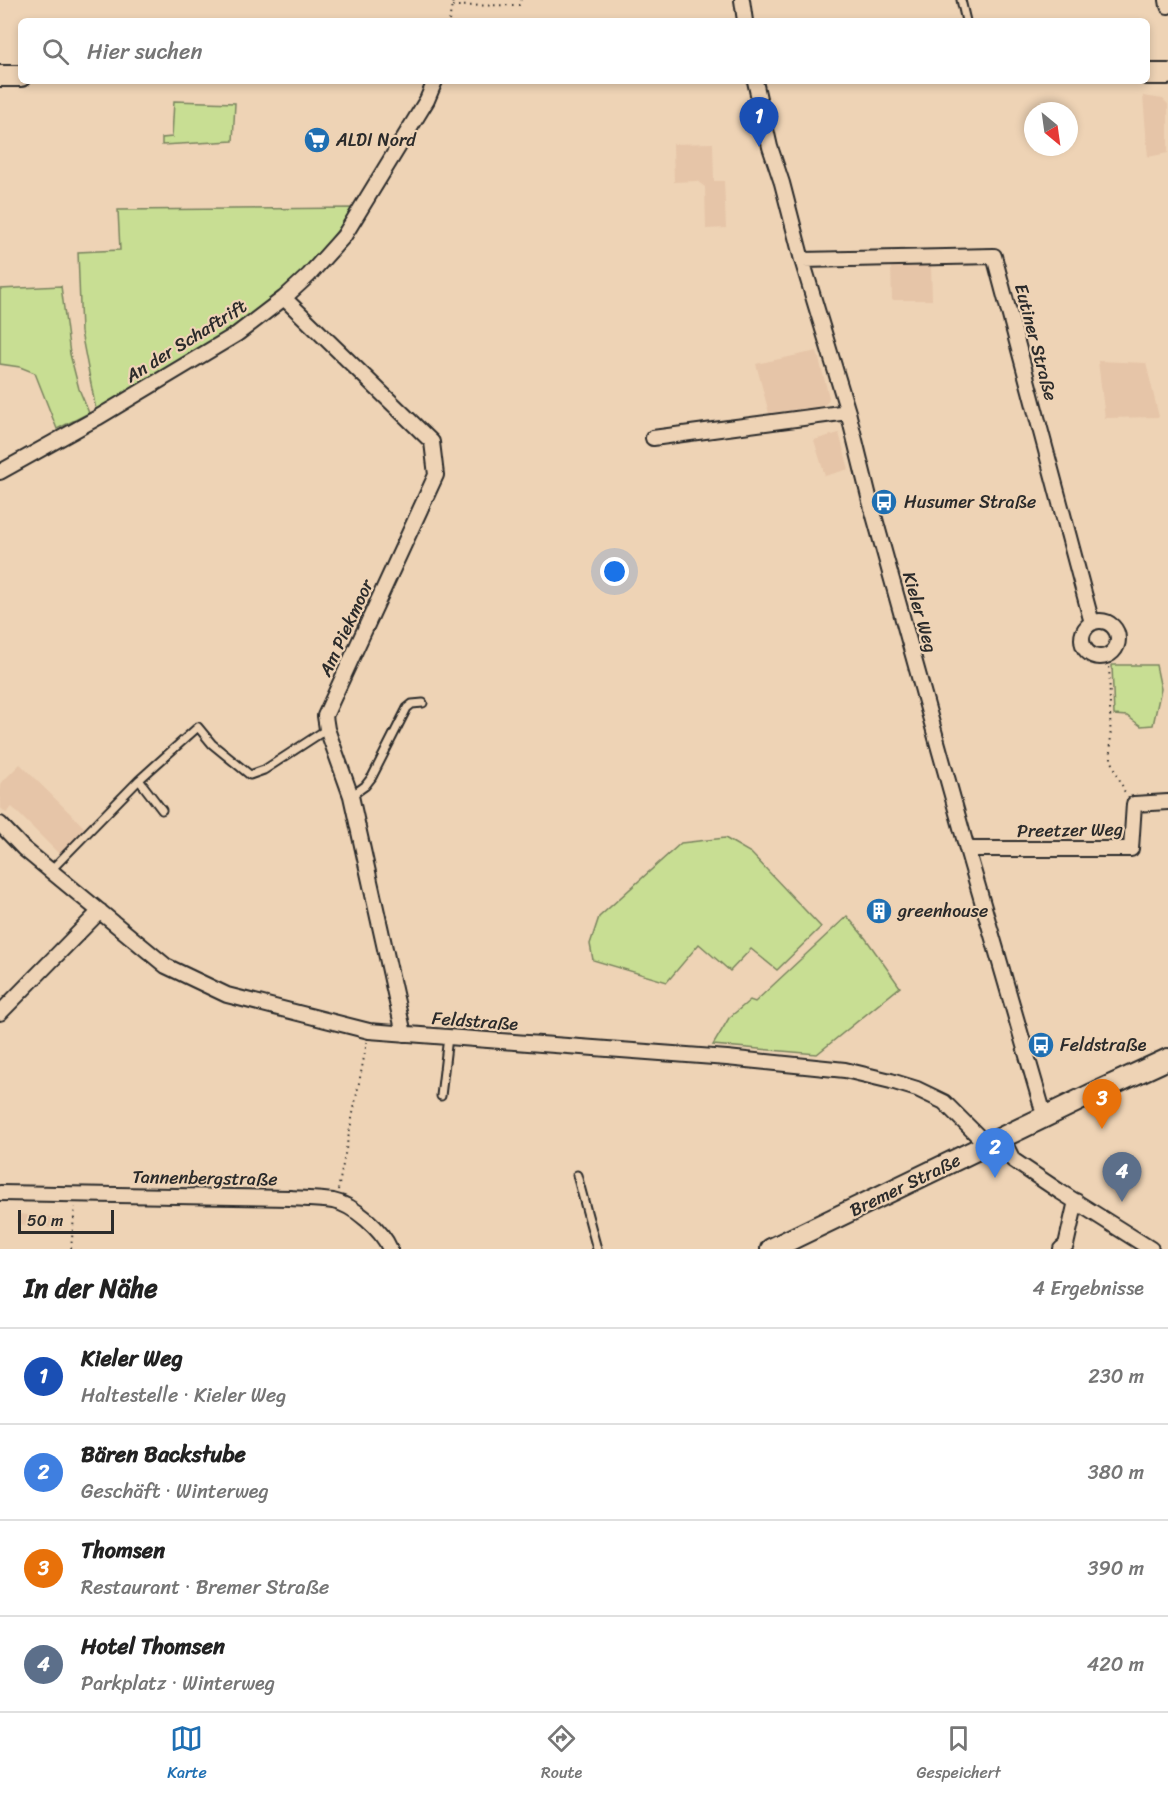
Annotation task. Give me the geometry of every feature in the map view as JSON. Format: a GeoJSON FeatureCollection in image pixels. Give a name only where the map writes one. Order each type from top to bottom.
{"type":"FeatureCollection","features":[{"type":"Feature","properties":{"kind":"main road"},"geometry":{"type":"LineString","coordinates":[[1150,74],[1168,74]]}},
{"type":"Feature","properties":{"kind":"main road"},"geometry":{"type":"LineString","coordinates":[[0,76],[18,76]]}},
{"type":"Feature","properties":{"kind":"main road","name":"Bremer Straße"},"geometry":{"type":"LineString","coordinates":[[771,1249],[1168,1059]]}},
{"type":"Feature","properties":{"kind":"street"},"geometry":{"type":"LineString","coordinates":[[742,0],[745,18]]}},
{"type":"Feature","properties":{"kind":"street"},"geometry":{"type":"LineString","coordinates":[[1167,0],[1168,6]]}},
{"type":"Feature","properties":{"kind":"street","name":"An der Schaftrift"},"geometry":{"type":"LineString","coordinates":[[0,472],[97,418],[237,334],[284,298],[309,275],[344,236],[427,100],[434,84]]}},
{"type":"Feature","properties":{"kind":"street","name":"Kieler Weg"},"geometry":{"type":"LineString","coordinates":[[756,84],[770,147],[848,412],[870,501],[967,849],[1045,1118]]}},
{"type":"Feature","properties":{"kind":"street","name":"Eutiner Straße"},"geometry":{"type":"LineString","coordinates":[[802,260],[994,256],[1092,623],[1084,631],[1082,638],[1084,646],[1092,655],[1100,657],[1109,655]]}},
{"type":"Feature","properties":{"kind":"street","name":"Am Piekmoor"},"geometry":{"type":"LineString","coordinates":[[284,298],[432,442],[436,475],[325,716],[327,729],[351,796],[404,1034]]}},
{"type":"Feature","properties":{"kind":"street"},"geometry":{"type":"LineString","coordinates":[[653,438],[848,412]]}},
{"type":"Feature","properties":{"kind":"street"},"geometry":{"type":"LineString","coordinates":[[1092,623],[1106,622],[1116,630],[1118,641],[1109,655]]}},
{"type":"Feature","properties":{"kind":"street","name":"Preetzer Weg"},"geometry":{"type":"LineString","coordinates":[[967,849],[1131,849],[1134,804],[1168,802]]}},
{"type":"Feature","properties":{"kind":"street","name":"Feldstraße"},"geometry":{"type":"LineString","coordinates":[[0,824],[23,848],[166,966],[227,995],[369,1031],[728,1058],[845,1070],[917,1089],[944,1102],[995,1141],[1013,1160],[1151,1249]]}},
{"type":"Feature","properties":{"kind":"street"},"geometry":{"type":"LineString","coordinates":[[0,1013],[100,911]]}},
{"type":"Feature","properties":{"kind":"street","name":"Tannenbergstraße"},"geometry":{"type":"LineString","coordinates":[[0,1193],[291,1198],[336,1202],[366,1218],[390,1249]]}},
{"type":"Feature","properties":{"kind":"street"},"geometry":{"type":"LineString","coordinates":[[1064,1248],[1076,1201]]}},
{"type":"Feature","properties":{"kind":"lane"},"geometry":{"type":"LineString","coordinates":[[961,0],[965,18]]}},
{"type":"Feature","properties":{"kind":"lane"},"geometry":{"type":"LineString","coordinates":[[351,796],[365,786],[372,777],[407,708],[412,704],[423,703]]}},
{"type":"Feature","properties":{"kind":"lane"},"geometry":{"type":"LineString","coordinates":[[51,870],[139,780],[198,727],[212,744],[250,775],[264,770],[327,729]]}},
{"type":"Feature","properties":{"kind":"lane"},"geometry":{"type":"LineString","coordinates":[[139,780],[162,810]]}},
{"type":"Feature","properties":{"kind":"lane"},"geometry":{"type":"LineString","coordinates":[[441,1096],[448,1037]]}},
{"type":"Feature","properties":{"kind":"lane"},"geometry":{"type":"LineString","coordinates":[[577,1175],[597,1249]]}},
{"type":"Feature","properties":{"kind":"path"},"geometry":{"type":"LineString","coordinates":[[450,18],[453,0]]}},
{"type":"Feature","properties":{"kind":"path"},"geometry":{"type":"LineString","coordinates":[[452,6],[519,5],[520,0]]}},
{"type":"Feature","properties":{"kind":"path","name":"Preetzer Weg"},"geometry":{"type":"LineString","coordinates":[[1109,655],[1111,759],[1126,796],[1134,804]]}},
{"type":"Feature","properties":{"kind":"path"},"geometry":{"type":"LineString","coordinates":[[336,1202],[369,1031]]}},
{"type":"Feature","properties":{"kind":"path"},"geometry":{"type":"LineString","coordinates":[[71,1249],[76,1194]]}},
{"type":"Feature","properties":{"kind":"shaded area"},"geometry":{"type":"Polygon","coordinates":[[[1143,96],[1163,99],[1168,104],[1168,153],[1148,157],[1143,96]]]}},
{"type":"Feature","properties":{"kind":"shaded area"},"geometry":{"type":"Polygon","coordinates":[[[713,143],[714,181],[724,181],[726,228],[706,229],[705,187],[697,181],[674,182],[673,144],[713,143]]]}},
{"type":"Feature","properties":{"kind":"shaded area"},"geometry":{"type":"Polygon","coordinates":[[[931,265],[932,300],[892,300],[891,266],[931,265]]]}},
{"type":"Feature","properties":{"kind":"shaded area"},"geometry":{"type":"Polygon","coordinates":[[[817,351],[829,397],[828,401],[824,406],[769,413],[756,364],[817,351]]]}},
{"type":"Feature","properties":{"kind":"shaded area"},"geometry":{"type":"Polygon","coordinates":[[[1098,361],[1146,363],[1159,417],[1105,418],[1098,361]]]}},
{"type":"Feature","properties":{"kind":"shaded area"},"geometry":{"type":"Polygon","coordinates":[[[839,433],[849,469],[825,476],[814,440],[839,433]]]}},
{"type":"Feature","properties":{"kind":"shaded area"},"geometry":{"type":"Polygon","coordinates":[[[20,764],[86,829],[60,855],[12,807],[6,813],[0,807],[0,784],[20,764]]]}},
{"type":"Feature","properties":{"kind":"shaded area"},"geometry":{"type":"Polygon","coordinates":[[[18,1214],[62,1218],[61,1229],[17,1224],[18,1214]]]}},
{"type":"Feature","properties":{"kind":"green space"},"geometry":{"type":"Polygon","coordinates":[[[174,101],[235,103],[233,141],[162,145],[162,138],[172,137],[174,101]]]}},
{"type":"Feature","properties":{"kind":"green space"},"geometry":{"type":"Polygon","coordinates":[[[354,208],[328,243],[306,267],[252,314],[176,365],[96,410],[81,332],[78,252],[120,250],[118,210],[354,208]]]}},
{"type":"Feature","properties":{"kind":"green space"},"geometry":{"type":"Polygon","coordinates":[[[61,286],[70,354],[79,389],[89,413],[57,429],[35,373],[20,367],[0,364],[0,289],[61,286]]]}},
{"type":"Feature","properties":{"kind":"green space"},"geometry":{"type":"Polygon","coordinates":[[[1112,665],[1156,665],[1161,689],[1153,725],[1141,726],[1127,716],[1114,715],[1112,665]]]}},
{"type":"Feature","properties":{"kind":"green space"},"geometry":{"type":"Polygon","coordinates":[[[725,838],[751,853],[821,927],[777,970],[751,949],[730,971],[699,944],[667,982],[593,960],[590,944],[599,917],[681,843],[725,838]]]}},
{"type":"Feature","properties":{"kind":"green space"},"geometry":{"type":"Polygon","coordinates":[[[847,916],[900,987],[817,1054],[713,1045],[729,1018],[750,1000],[755,1002],[847,916]]]}},
{"type":"Feature","properties":{"kind":"place","name":"ALDI Nord"},"geometry":{"type":"Point","coordinates":[317,140]}},
{"type":"Feature","properties":{"kind":"place","name":"Kieler Weg"},"geometry":{"type":"Point","coordinates":[759,147]}},
{"type":"Feature","properties":{"kind":"place","name":"Husumer Straße"},"geometry":{"type":"Point","coordinates":[884,502]}},
{"type":"Feature","properties":{"kind":"place","name":"greenhouse"},"geometry":{"type":"Point","coordinates":[879,911]}},
{"type":"Feature","properties":{"kind":"place","name":"Feldstraße"},"geometry":{"type":"Point","coordinates":[1041,1045]}},
{"type":"Feature","properties":{"kind":"place","name":"Thomsen"},"geometry":{"type":"Point","coordinates":[1102,1129]}},
{"type":"Feature","properties":{"kind":"place","name":"Bären Backstube"},"geometry":{"type":"Point","coordinates":[995,1178]}},
{"type":"Feature","properties":{"kind":"place","name":"Hotel Thomsen"},"geometry":{"type":"Point","coordinates":[1122,1202]}}]}
